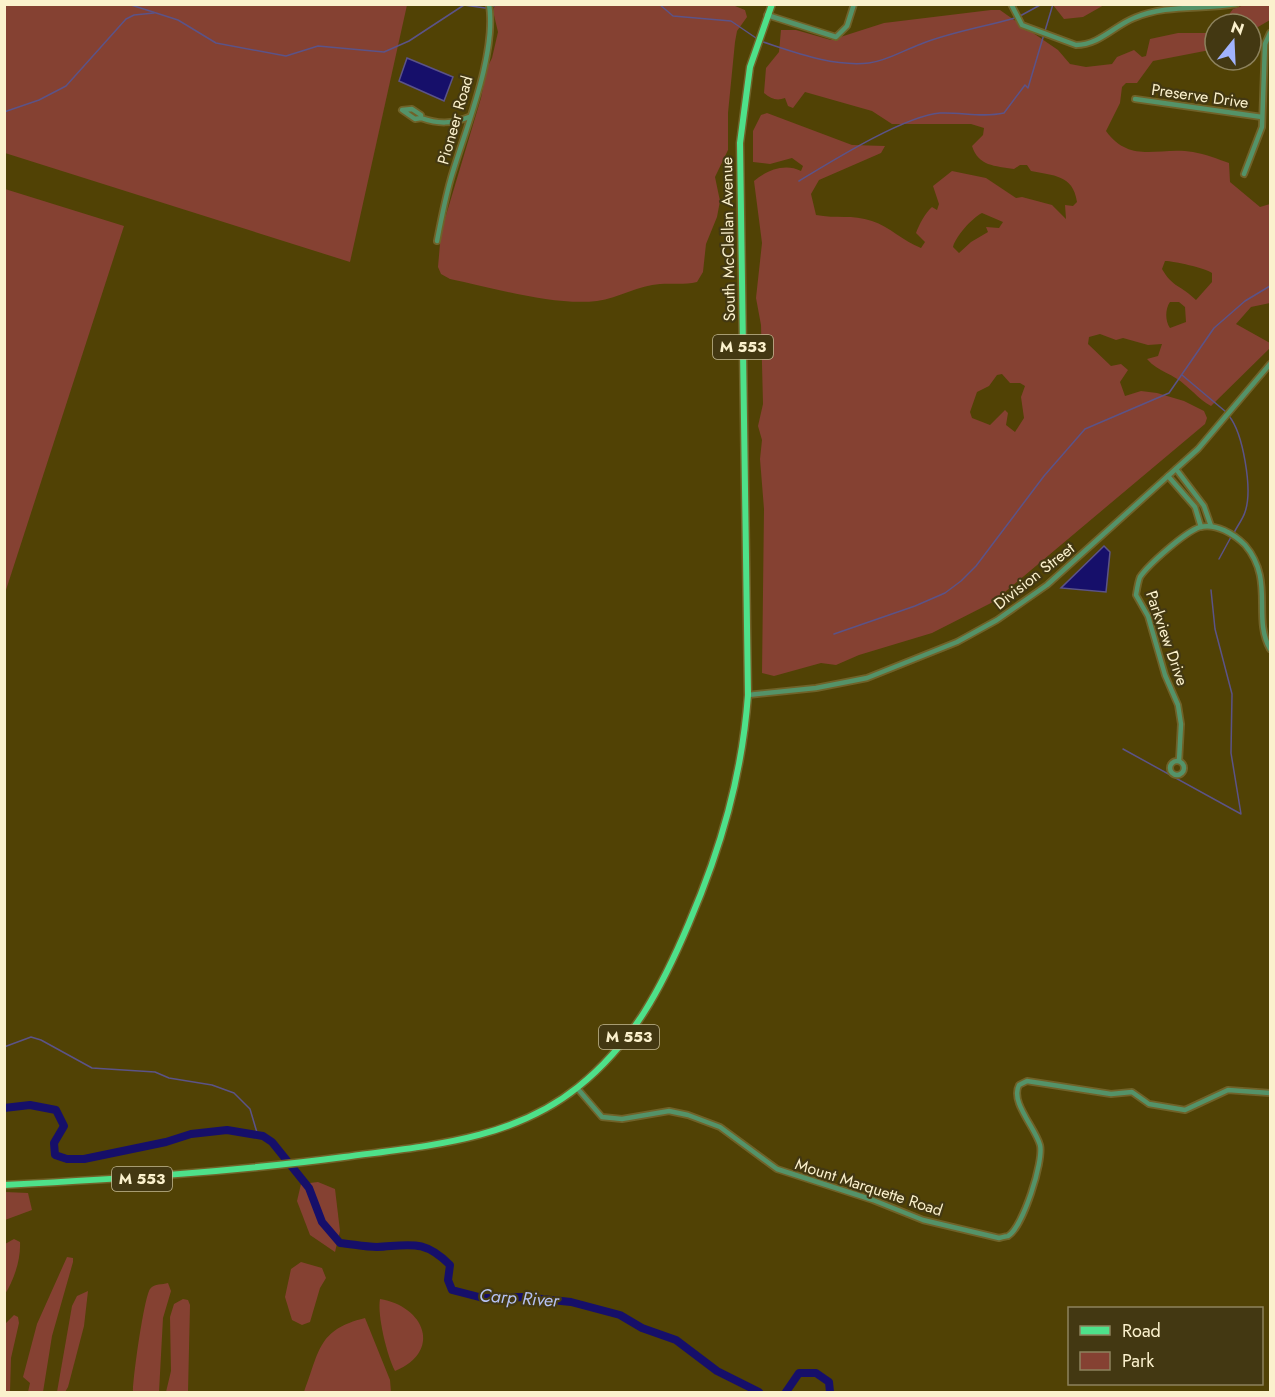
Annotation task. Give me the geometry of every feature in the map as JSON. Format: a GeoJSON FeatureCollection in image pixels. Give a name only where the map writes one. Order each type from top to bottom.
{"type":"FeatureCollection","features":[{"type":"Feature","properties":{"kind":"main road","name":"South McClellan Avenue"},"geometry":{"type":"LineString","coordinates":[[748,695],[740,143],[750,67],[772,4]]}},
{"type":"Feature","properties":{"kind":"main road","name":"M 553"},"geometry":{"type":"LineString","coordinates":[[4,1185],[140,1179],[297,1163],[443,1144],[479,1136],[524,1119],[577,1088],[634,1030],[661,987],[677,951],[710,873],[731,809],[743,754],[748,695]]}},
{"type":"Feature","properties":{"kind":"street","name":"Pioneer Road"},"geometry":{"type":"LineString","coordinates":[[437,241],[450,182],[491,31],[489,4]]}},
{"type":"Feature","properties":{"kind":"street"},"geometry":{"type":"LineString","coordinates":[[767,15],[836,37],[847,26],[854,4]]}},
{"type":"Feature","properties":{"kind":"street"},"geometry":{"type":"LineString","coordinates":[[1011,4],[1022,25],[1076,45],[1085,45],[1132,18],[1147,13],[1236,4]]}},
{"type":"Feature","properties":{"kind":"street"},"geometry":{"type":"LineString","coordinates":[[1244,174],[1262,127],[1265,44],[1270,33]]}},
{"type":"Feature","properties":{"kind":"street","name":"Preserve Drive"},"geometry":{"type":"LineString","coordinates":[[1135,99],[1262,117]]}},
{"type":"Feature","properties":{"kind":"street"},"geometry":{"type":"LineString","coordinates":[[421,118],[449,123],[469,117]]}},
{"type":"Feature","properties":{"kind":"street","name":"Division Street"},"geometry":{"type":"LineString","coordinates":[[748,695],[816,688],[867,678],[978,631],[1047,585],[1176,469],[1205,442],[1270,364]]}},
{"type":"Feature","properties":{"kind":"street"},"geometry":{"type":"LineString","coordinates":[[1176,469],[1204,506],[1211,526],[1229,532],[1244,543],[1261,567],[1266,632],[1270,648]]}},
{"type":"Feature","properties":{"kind":"street"},"geometry":{"type":"LineString","coordinates":[[1168,476],[1191,500],[1201,527]]}},
{"type":"Feature","properties":{"kind":"street","name":"Parkview Drive"},"geometry":{"type":"LineString","coordinates":[[1179,761],[1181,724],[1178,705],[1148,616],[1136,595],[1140,578],[1170,548],[1201,527],[1211,526]]}},
{"type":"Feature","properties":{"kind":"street","name":"Mount Marquette Road"},"geometry":{"type":"LineString","coordinates":[[577,1088],[602,1117],[614,1120],[650,1112],[679,1112],[720,1127],[777,1169],[873,1200],[923,1220],[999,1238],[1008,1236],[1018,1223],[1041,1162],[1040,1145],[1017,1098],[1019,1084],[1028,1082],[1111,1094],[1132,1092],[1149,1104],[1185,1110],[1228,1090],[1270,1093]]}},
{"type":"Feature","properties":{"kind":"green space"},"geometry":{"type":"Polygon","coordinates":[[[5,4],[407,5],[350,262],[5,153],[5,4]]]}},
{"type":"Feature","properties":{"kind":"green space"},"geometry":{"type":"Polygon","coordinates":[[[730,4],[745,10],[747,17],[737,31],[735,42],[728,113],[728,150],[715,177],[720,201],[717,217],[706,244],[703,272],[697,282],[652,285],[597,301],[580,302],[543,299],[450,279],[441,274],[438,267],[441,232],[481,98],[487,68],[492,58],[498,32],[493,11],[495,5],[730,4]]]}},
{"type":"Feature","properties":{"kind":"green space"},"geometry":{"type":"Polygon","coordinates":[[[1247,4],[1270,5],[1270,20],[1263,24],[1263,12],[1231,12],[1247,4]]]}},
{"type":"Feature","properties":{"kind":"green space"},"geometry":{"type":"Polygon","coordinates":[[[1053,5],[1104,5],[1083,17],[1064,19],[1053,5]]]}},
{"type":"Feature","properties":{"kind":"green space"},"geometry":{"type":"Polygon","coordinates":[[[1000,10],[1058,50],[1070,64],[1086,67],[1112,64],[1117,57],[1134,50],[1142,57],[1146,56],[1150,39],[1178,33],[1203,33],[1203,51],[1153,61],[1137,83],[1126,83],[1122,87],[1120,103],[1106,131],[1125,148],[1136,151],[1193,152],[1229,163],[1230,182],[1260,207],[1270,204],[1270,303],[1251,307],[1236,324],[1270,343],[1270,348],[1211,406],[1181,381],[1156,367],[1147,359],[1158,356],[1162,344],[1148,345],[1123,338],[1116,340],[1100,334],[1089,337],[1088,344],[1111,366],[1121,364],[1128,370],[1120,382],[1125,396],[1141,391],[1184,401],[1204,411],[1207,418],[1205,424],[993,602],[932,633],[859,655],[836,665],[821,663],[774,676],[762,673],[764,509],[760,459],[762,440],[758,426],[763,404],[761,325],[756,298],[762,243],[754,181],[776,169],[789,168],[801,171],[803,166],[792,158],[770,164],[753,162],[753,131],[761,115],[767,113],[852,145],[885,146],[881,153],[819,180],[811,194],[816,215],[872,221],[921,248],[925,242],[916,233],[917,230],[929,210],[932,207],[937,210],[939,204],[933,186],[952,171],[986,178],[1016,198],[1022,197],[1052,205],[1066,219],[1065,205],[1073,206],[1077,202],[1071,186],[1061,178],[1031,171],[1027,165],[1020,165],[1014,169],[994,166],[978,158],[972,146],[983,135],[984,128],[971,124],[892,124],[872,111],[805,92],[793,108],[788,106],[785,98],[774,99],[764,93],[766,68],[779,52],[781,30],[796,30],[831,40],[884,23],[1000,10]],[[982,213],[957,238],[953,247],[959,253],[971,242],[988,232],[986,227],[999,228],[1003,222],[982,213]],[[1165,261],[1162,269],[1170,280],[1196,300],[1212,282],[1212,273],[1189,265],[1165,261]],[[1170,302],[1166,311],[1166,319],[1170,328],[1186,322],[1185,307],[1179,302],[1170,302]],[[1002,374],[997,375],[989,386],[977,392],[970,412],[972,418],[990,425],[1005,410],[1008,413],[1006,425],[1015,432],[1024,418],[1021,397],[1025,386],[1020,383],[1010,383],[1002,374]]]}},
{"type":"Feature","properties":{"kind":"green space"},"geometry":{"type":"Polygon","coordinates":[[[4,189],[124,226],[5,593],[4,189]]]}},
{"type":"Feature","properties":{"kind":"green space"},"geometry":{"type":"Polygon","coordinates":[[[318,1182],[335,1189],[340,1231],[335,1252],[310,1235],[297,1201],[301,1184],[318,1182]]]}},
{"type":"Feature","properties":{"kind":"green space"},"geometry":{"type":"Polygon","coordinates":[[[5,1192],[28,1193],[32,1210],[5,1220],[5,1192]]]}},
{"type":"Feature","properties":{"kind":"green space"},"geometry":{"type":"Polygon","coordinates":[[[14,1239],[20,1242],[18,1262],[5,1294],[5,1244],[14,1239]]]}},
{"type":"Feature","properties":{"kind":"green space"},"geometry":{"type":"Polygon","coordinates":[[[67,1257],[73,1258],[73,1262],[52,1336],[43,1392],[28,1392],[30,1383],[23,1377],[37,1324],[67,1257]]]}},
{"type":"Feature","properties":{"kind":"green space"},"geometry":{"type":"Polygon","coordinates":[[[301,1262],[322,1268],[326,1278],[320,1288],[310,1322],[302,1325],[292,1320],[285,1297],[291,1269],[301,1262]]]}},
{"type":"Feature","properties":{"kind":"green space"},"geometry":{"type":"Polygon","coordinates":[[[168,1283],[171,1291],[163,1318],[159,1392],[133,1392],[139,1338],[148,1295],[154,1286],[168,1283]]]}},
{"type":"Feature","properties":{"kind":"green space"},"geometry":{"type":"Polygon","coordinates":[[[88,1291],[84,1326],[68,1387],[65,1392],[57,1392],[72,1306],[77,1296],[88,1291]]]}},
{"type":"Feature","properties":{"kind":"green space"},"geometry":{"type":"Polygon","coordinates":[[[183,1299],[188,1300],[190,1305],[188,1392],[166,1392],[171,1371],[170,1317],[174,1304],[183,1299]]]}},
{"type":"Feature","properties":{"kind":"green space"},"geometry":{"type":"Polygon","coordinates":[[[380,1299],[408,1310],[422,1330],[423,1341],[419,1352],[410,1362],[395,1371],[383,1335],[380,1299]]]}},
{"type":"Feature","properties":{"kind":"green space"},"geometry":{"type":"Polygon","coordinates":[[[14,1315],[18,1317],[19,1323],[11,1358],[10,1392],[5,1392],[5,1324],[14,1315]]]}},
{"type":"Feature","properties":{"kind":"green space"},"geometry":{"type":"Polygon","coordinates":[[[365,1318],[390,1380],[391,1392],[304,1392],[322,1344],[337,1329],[365,1318]]]}},
{"type":"Feature","properties":{"kind":"shaded area"},"geometry":{"type":"Polygon","coordinates":[[[407,58],[453,77],[444,101],[399,81],[407,58]]]}},
{"type":"Feature","properties":{"kind":"shaded area"},"geometry":{"type":"Polygon","coordinates":[[[1104,546],[1110,552],[1106,592],[1061,588],[1104,546]]]}},
{"type":"Feature","properties":{"kind":"waterway"},"geometry":{"type":"LineString","coordinates":[[128,4],[178,20],[216,43],[286,56],[318,46],[384,52],[409,41],[464,5],[485,8],[501,4]]}},
{"type":"Feature","properties":{"kind":"waterway"},"geometry":{"type":"LineString","coordinates":[[659,4],[673,16],[731,21],[756,38]]}},
{"type":"Feature","properties":{"kind":"waterway"},"geometry":{"type":"LineString","coordinates":[[1020,16],[1042,4]]}},
{"type":"Feature","properties":{"kind":"waterway"},"geometry":{"type":"LineString","coordinates":[[799,181],[868,141],[925,116],[940,113],[988,115],[1004,113],[1025,85],[1028,88],[1053,4]]}},
{"type":"Feature","properties":{"kind":"waterway"},"geometry":{"type":"LineString","coordinates":[[4,112],[39,100],[66,86],[126,19],[134,15],[154,13]]}},
{"type":"Feature","properties":{"kind":"waterway"},"geometry":{"type":"LineString","coordinates":[[760,41],[827,61],[869,63],[889,58],[944,36],[1015,18]]}},
{"type":"Feature","properties":{"kind":"waterway"},"geometry":{"type":"LineString","coordinates":[[834,634],[915,606],[945,593],[961,581],[976,566],[1044,476],[1085,429],[1169,393],[1214,328],[1245,301],[1270,286]]}},
{"type":"Feature","properties":{"kind":"waterway"},"geometry":{"type":"LineString","coordinates":[[1182,375],[1226,412]]}},
{"type":"Feature","properties":{"kind":"waterway"},"geometry":{"type":"LineString","coordinates":[[1229,416],[1239,435],[1248,490],[1245,512],[1234,533]]}},
{"type":"Feature","properties":{"kind":"waterway"},"geometry":{"type":"LineString","coordinates":[[1219,559],[1231,537]]}},
{"type":"Feature","properties":{"kind":"waterway"},"geometry":{"type":"LineString","coordinates":[[1123,749],[1241,814],[1231,753],[1232,694],[1215,629],[1211,590]]}},
{"type":"Feature","properties":{"kind":"waterway"},"geometry":{"type":"LineString","coordinates":[[4,1047],[31,1037],[41,1040],[92,1068],[155,1072],[169,1078],[212,1085],[234,1093],[250,1109],[258,1136]]}},
{"type":"Feature","properties":{"kind":"waterway","name":"Carp River"},"geometry":{"type":"LineString","coordinates":[[4,1108],[30,1105],[56,1110],[64,1126],[54,1143],[55,1155],[67,1159],[84,1159],[166,1142],[191,1134],[227,1130],[263,1136],[272,1142],[309,1188],[322,1222],[340,1243],[372,1247],[408,1245],[424,1247],[450,1265],[448,1280],[452,1290],[483,1298],[523,1297],[571,1302],[620,1315],[642,1328],[676,1340],[717,1371],[759,1392]]}},
{"type":"Feature","properties":{"kind":"waterway","name":"Carp River"},"geometry":{"type":"LineString","coordinates":[[786,1392],[799,1373],[816,1373],[829,1382],[830,1392]]}}]}
